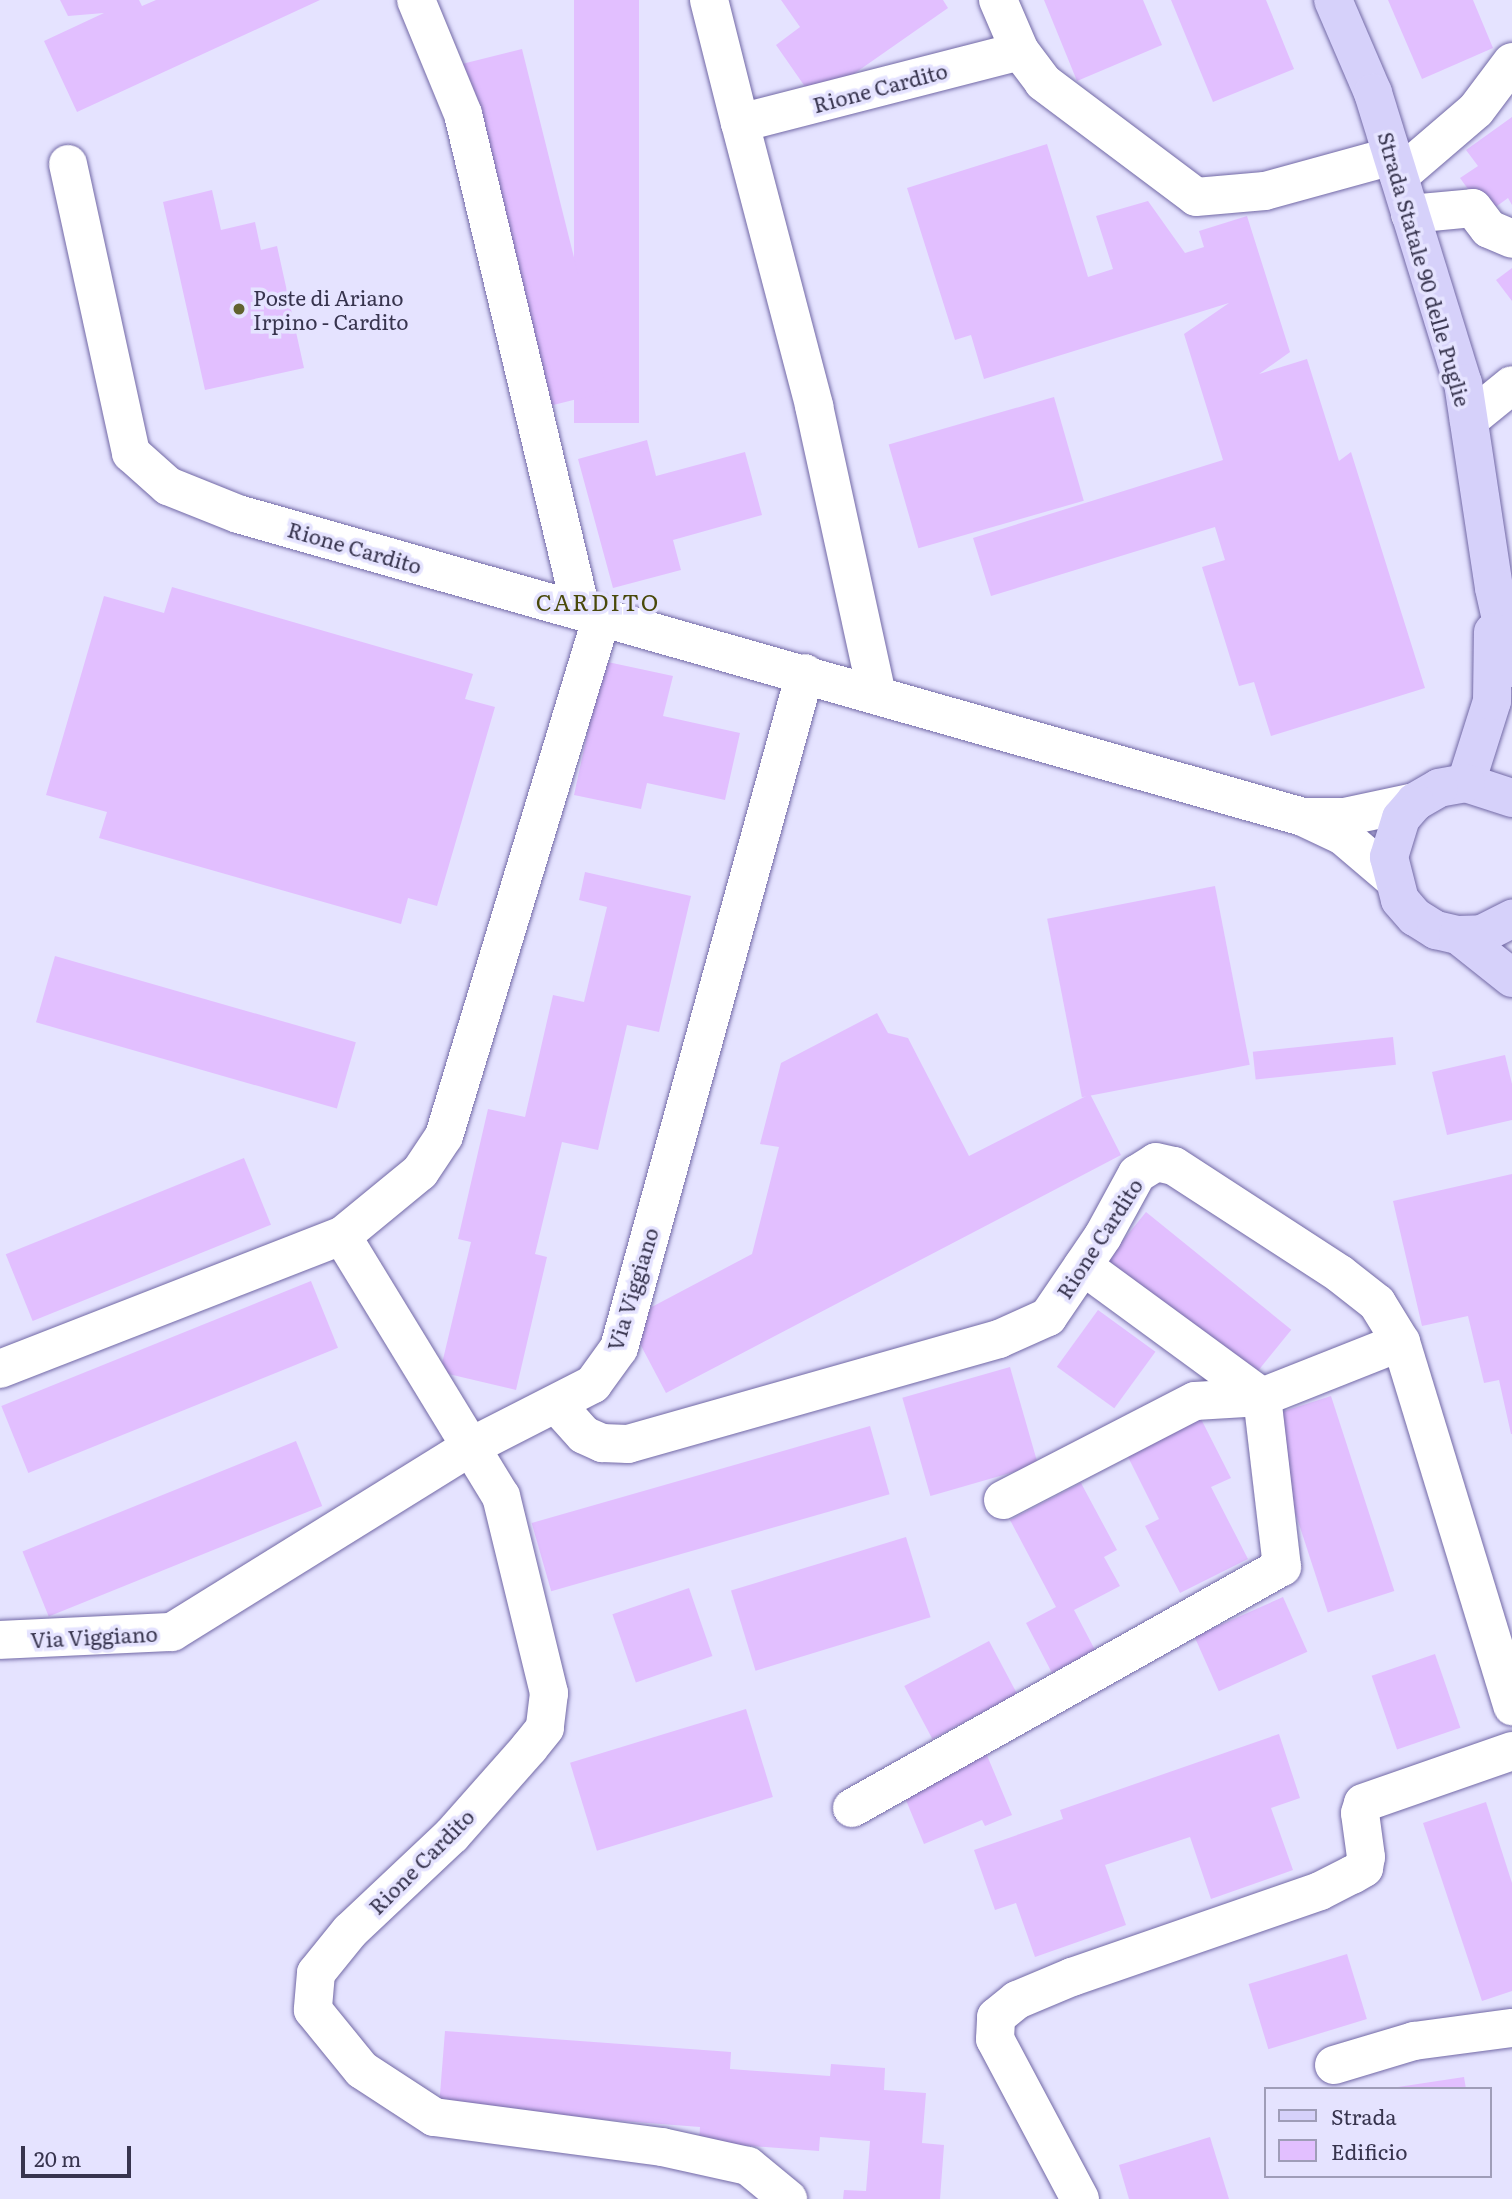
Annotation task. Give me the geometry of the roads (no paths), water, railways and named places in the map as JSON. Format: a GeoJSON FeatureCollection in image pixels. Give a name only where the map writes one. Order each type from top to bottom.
{"type":"FeatureCollection","features":[{"type":"Feature","properties":{"kind":"main road","name":"Strada Statale 90 delle Puglie"},"geometry":{"type":"LineString","coordinates":[[1333,0],[1373,93],[1463,383],[1494,588],[1512,668]]}},
{"type":"Feature","properties":{"kind":"main road","name":"Strada Statale 90 delle Puglie"},"geometry":{"type":"LineString","coordinates":[[1466,783],[1492,701],[1494,588]]}},
{"type":"Feature","properties":{"kind":"main road"},"geometry":{"type":"LineString","coordinates":[[1512,798],[1466,783],[1439,788],[1415,802],[1392,837],[1391,877],[1400,900],[1415,917],[1436,930],[1458,935],[1482,934],[1512,919]]}},
{"type":"Feature","properties":{"kind":"main road"},"geometry":{"type":"LineString","coordinates":[[1458,935],[1512,978]]}},
{"type":"Feature","properties":{"kind":"street"},"geometry":{"type":"LineString","coordinates":[[0,1369],[342,1236],[420,1172],[443,1136],[592,613],[463,114],[416,0]]}},
{"type":"Feature","properties":{"kind":"street"},"geometry":{"type":"LineString","coordinates":[[709,0],[814,406],[877,694]]}},
{"type":"Feature","properties":{"kind":"street"},"geometry":{"type":"LineString","coordinates":[[998,0],[1020,51],[1043,82],[1196,197],[1265,191],[1395,166],[1476,110],[1512,62]]}},
{"type":"Feature","properties":{"kind":"street","name":"Rione Cardito"},"geometry":{"type":"LineString","coordinates":[[740,123],[1020,51]]}},
{"type":"Feature","properties":{"kind":"street","name":"Rione Cardito"},"geometry":{"type":"LineString","coordinates":[[68,164],[131,453],[159,478],[238,514],[805,673],[1303,817],[1343,836],[1391,877]]}},
{"type":"Feature","properties":{"kind":"street"},"geometry":{"type":"LineString","coordinates":[[1410,215],[1473,208],[1489,229],[1512,239]]}},
{"type":"Feature","properties":{"kind":"street"},"geometry":{"type":"LineString","coordinates":[[1469,420],[1512,385]]}},
{"type":"Feature","properties":{"kind":"street","name":"Via Viggiano"},"geometry":{"type":"LineString","coordinates":[[0,1640],[172,1632],[472,1446],[593,1384],[619,1348],[805,673]]}},
{"type":"Feature","properties":{"kind":"street","name":"Rione Cardito"},"geometry":{"type":"LineString","coordinates":[[1303,817],[1345,817],[1415,802]]}},
{"type":"Feature","properties":{"kind":"street","name":"Rione Cardito"},"geometry":{"type":"LineString","coordinates":[[556,1405],[584,1435],[602,1443],[628,1444],[999,1339],[1048,1317],[1083,1266],[1137,1174],[1156,1162],[1174,1166],[1349,1281],[1377,1303],[1401,1342],[1512,1706]]}},
{"type":"Feature","properties":{"kind":"street","name":"Rione Cardito"},"geometry":{"type":"LineString","coordinates":[[342,1236],[501,1496],[544,1659],[549,1693],[545,1728],[452,1835],[350,1931],[316,1973],[313,2010],[362,2070],[434,2118],[662,2147],[748,2166],[788,2199]]}},
{"type":"Feature","properties":{"kind":"street"},"geometry":{"type":"LineString","coordinates":[[852,1808],[1282,1567],[1262,1397],[1083,1266]]}},
{"type":"Feature","properties":{"kind":"street"},"geometry":{"type":"LineString","coordinates":[[1003,1500],[1195,1401],[1262,1397],[1401,1342]]}},
{"type":"Feature","properties":{"kind":"street"},"geometry":{"type":"LineString","coordinates":[[1080,2199],[995,2039],[996,2017],[1017,2000],[1061,1982],[1320,1891],[1352,1875],[1364,1868],[1363,1803],[1512,1751]]}},
{"type":"Feature","properties":{"kind":"street"},"geometry":{"type":"LineString","coordinates":[[1334,2065],[1414,2041],[1512,2028]]}},
{"type":"Feature","properties":{"kind":"place","name":"Poste di Ariano Irpino - Cardito"},"geometry":{"type":"Point","coordinates":[239,309]}},
{"type":"Feature","properties":{"kind":"district","name":"CARDITO"},"geometry":{"type":"Point","coordinates":[598,601]}}]}
